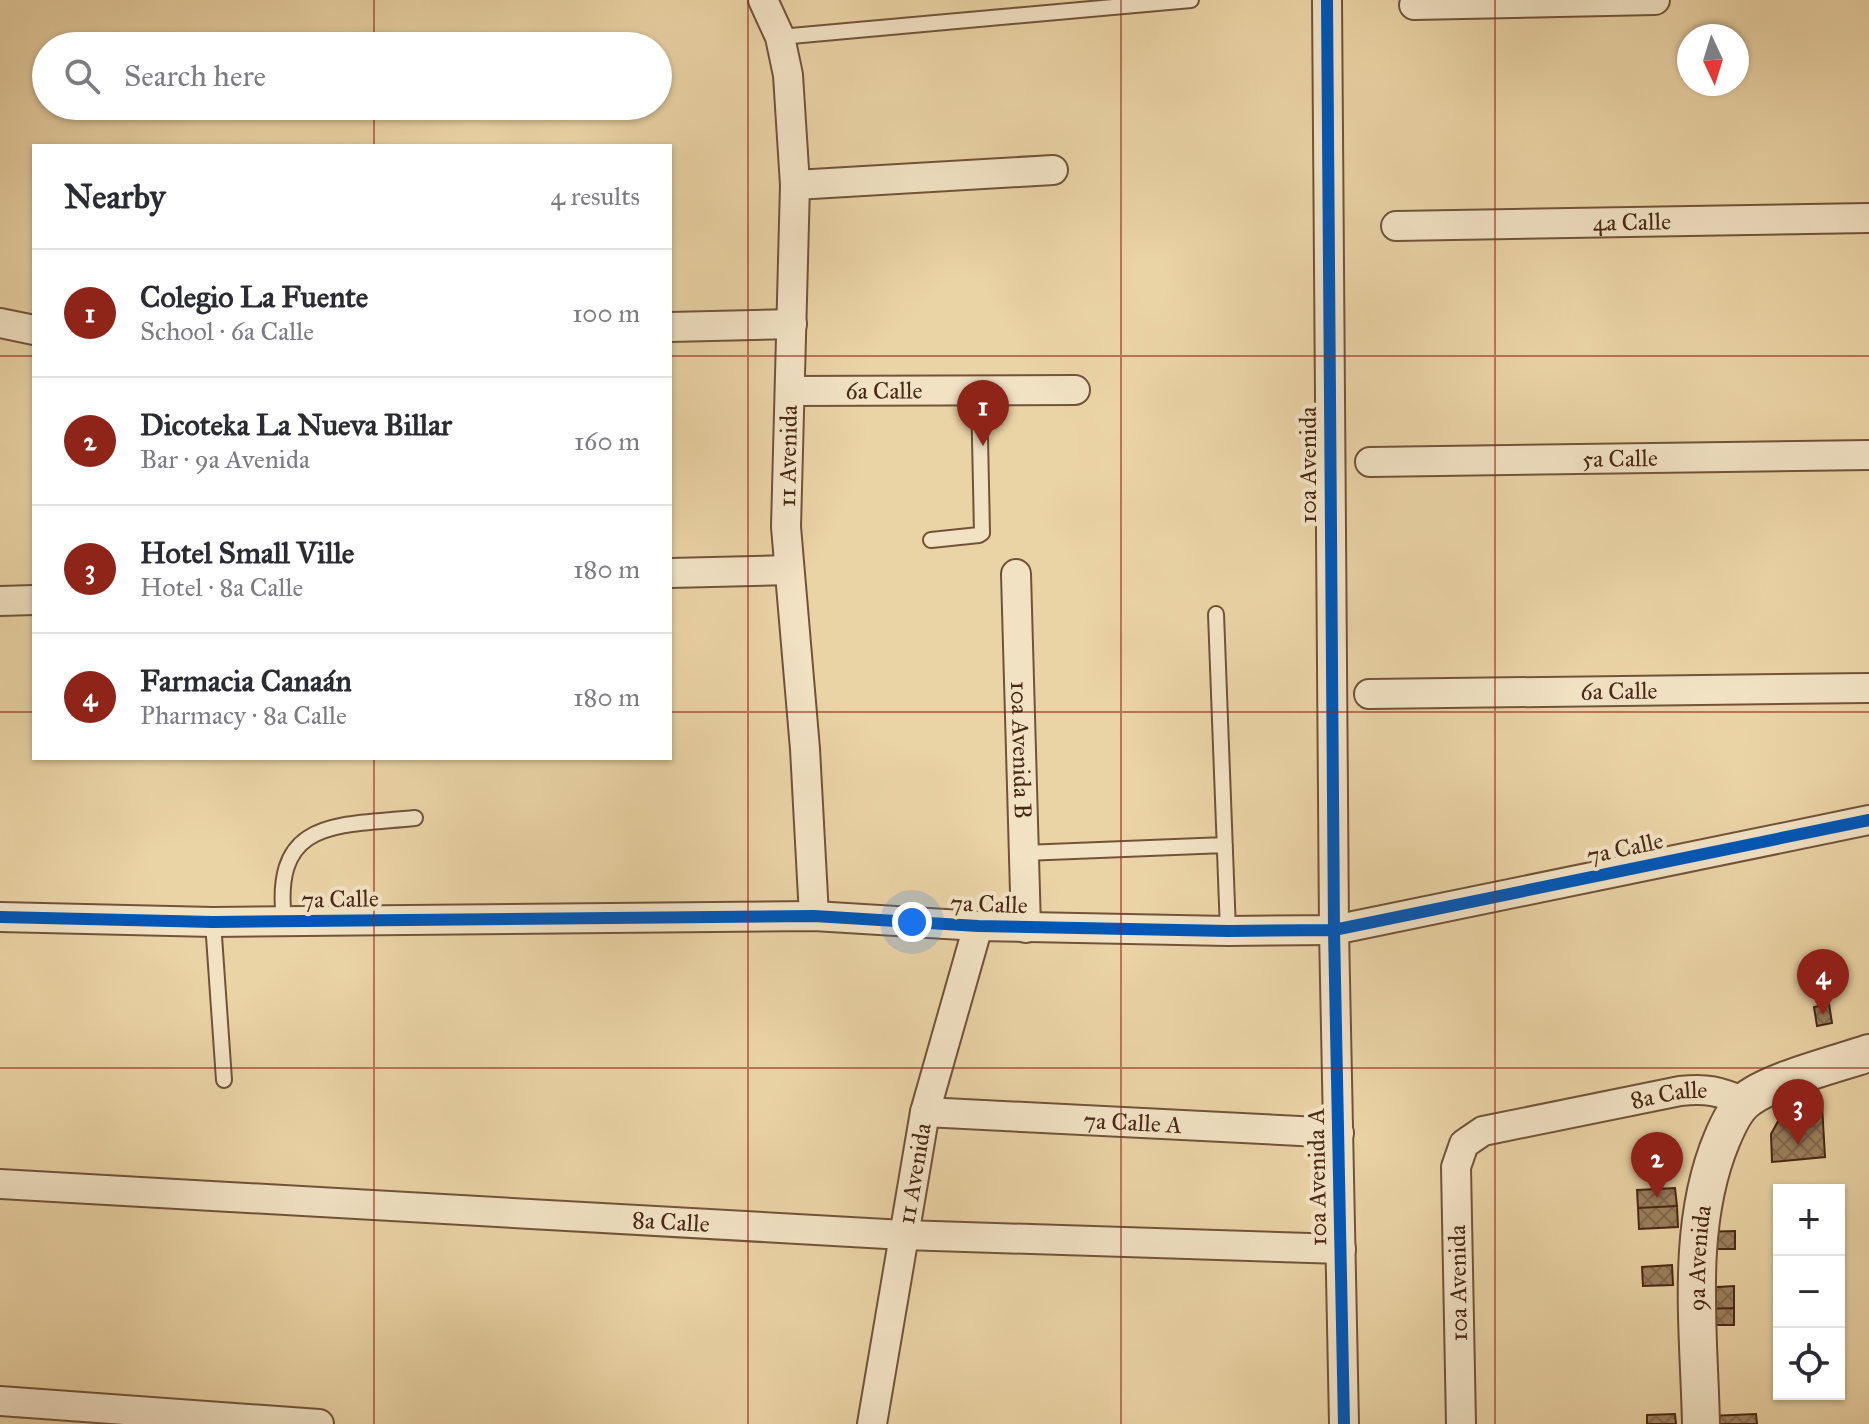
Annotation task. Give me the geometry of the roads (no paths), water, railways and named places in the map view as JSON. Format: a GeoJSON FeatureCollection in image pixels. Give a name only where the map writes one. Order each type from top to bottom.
{"type":"FeatureCollection","features":[{"type":"Feature","properties":{"kind":"street","name":"11 Avenida"},"geometry":{"type":"LineString","coordinates":[[763,0],[780,37],[788,75],[795,185],[786,527],[805,749],[814,916]]}},
{"type":"Feature","properties":{"kind":"street","name":"10a Avenida"},"geometry":{"type":"LineString","coordinates":[[1327,0],[1334,930]]}},
{"type":"Feature","properties":{"kind":"street"},"geometry":{"type":"LineString","coordinates":[[1414,5],[1655,0]]}},
{"type":"Feature","properties":{"kind":"street"},"geometry":{"type":"LineString","coordinates":[[795,185],[1053,170]]}},
{"type":"Feature","properties":{"kind":"street","name":"4a Calle"},"geometry":{"type":"LineString","coordinates":[[1396,226],[1869,218]]}},
{"type":"Feature","properties":{"kind":"street"},"geometry":{"type":"LineString","coordinates":[[0,323],[32,330]]}},
{"type":"Feature","properties":{"kind":"street"},"geometry":{"type":"LineString","coordinates":[[672,327],[792,324]]}},
{"type":"Feature","properties":{"kind":"street","name":"6a Calle"},"geometry":{"type":"LineString","coordinates":[[790,391],[1075,390]]}},
{"type":"Feature","properties":{"kind":"street","name":"5a Calle"},"geometry":{"type":"LineString","coordinates":[[1370,462],[1869,455]]}},
{"type":"Feature","properties":{"kind":"street"},"geometry":{"type":"LineString","coordinates":[[672,573],[789,570]]}},
{"type":"Feature","properties":{"kind":"street","name":"10a Avenida B"},"geometry":{"type":"LineString","coordinates":[[1016,574],[1026,928]]}},
{"type":"Feature","properties":{"kind":"street"},"geometry":{"type":"LineString","coordinates":[[0,601],[32,600]]}},
{"type":"Feature","properties":{"kind":"street","name":"6a Calle"},"geometry":{"type":"LineString","coordinates":[[1369,694],[1869,688]]}},
{"type":"Feature","properties":{"kind":"street","name":"7a Calle"},"geometry":{"type":"LineString","coordinates":[[0,917],[213,922],[814,916],[1026,928],[1334,930],[1869,820]]}},
{"type":"Feature","properties":{"kind":"street","name":"11 Avenida"},"geometry":{"type":"LineString","coordinates":[[872,1424],[925,1112],[978,926]]}},
{"type":"Feature","properties":{"kind":"street","name":"10a Avenida A"},"geometry":{"type":"LineString","coordinates":[[1334,930],[1344,1424]]}},
{"type":"Feature","properties":{"kind":"street","name":"8a Calle"},"geometry":{"type":"LineString","coordinates":[[1464,1144],[1483,1131],[1680,1091],[1719,1091],[1744,1102],[1771,1086],[1869,1053]]}},
{"type":"Feature","properties":{"kind":"street","name":"9a Avenida"},"geometry":{"type":"LineString","coordinates":[[1701,1424],[1697,1244],[1703,1195],[1726,1128],[1744,1102]]}},
{"type":"Feature","properties":{"kind":"street","name":"7a Calle A"},"geometry":{"type":"LineString","coordinates":[[925,1112],[1339,1133]]}},
{"type":"Feature","properties":{"kind":"street","name":"10a Avenida"},"geometry":{"type":"LineString","coordinates":[[1461,1424],[1456,1167],[1464,1144]]}},
{"type":"Feature","properties":{"kind":"street","name":"8a Calle"},"geometry":{"type":"LineString","coordinates":[[0,1184],[904,1235],[1341,1249]]}},
{"type":"Feature","properties":{"kind":"street"},"geometry":{"type":"LineString","coordinates":[[0,1401],[319,1424]]}},
{"type":"Feature","properties":{"kind":"lane"},"geometry":{"type":"LineString","coordinates":[[780,37],[1191,0]]}},
{"type":"Feature","properties":{"kind":"lane"},"geometry":{"type":"LineString","coordinates":[[931,540],[982,533],[979,390]]}},
{"type":"Feature","properties":{"kind":"lane"},"geometry":{"type":"LineString","coordinates":[[1216,614],[1228,931]]}},
{"type":"Feature","properties":{"kind":"lane"},"geometry":{"type":"LineString","coordinates":[[284,921],[281,897],[286,863],[306,837],[337,826],[415,818]]}},
{"type":"Feature","properties":{"kind":"lane"},"geometry":{"type":"LineString","coordinates":[[1024,853],[1225,845]]}},
{"type":"Feature","properties":{"kind":"lane"},"geometry":{"type":"LineString","coordinates":[[213,922],[224,1080]]}},
{"type":"Feature","properties":{"kind":"place","name":"Colegio La Fuente"},"geometry":{"type":"Point","coordinates":[983,446]}},
{"type":"Feature","properties":{"kind":"place","name":"Farmacia Canaán"},"geometry":{"type":"Point","coordinates":[1823,1015]}},
{"type":"Feature","properties":{"kind":"place","name":"Hotel Small Ville"},"geometry":{"type":"Point","coordinates":[1798,1145]}},
{"type":"Feature","properties":{"kind":"place","name":"Dicoteka La Nueva Billar"},"geometry":{"type":"Point","coordinates":[1657,1198]}}]}
